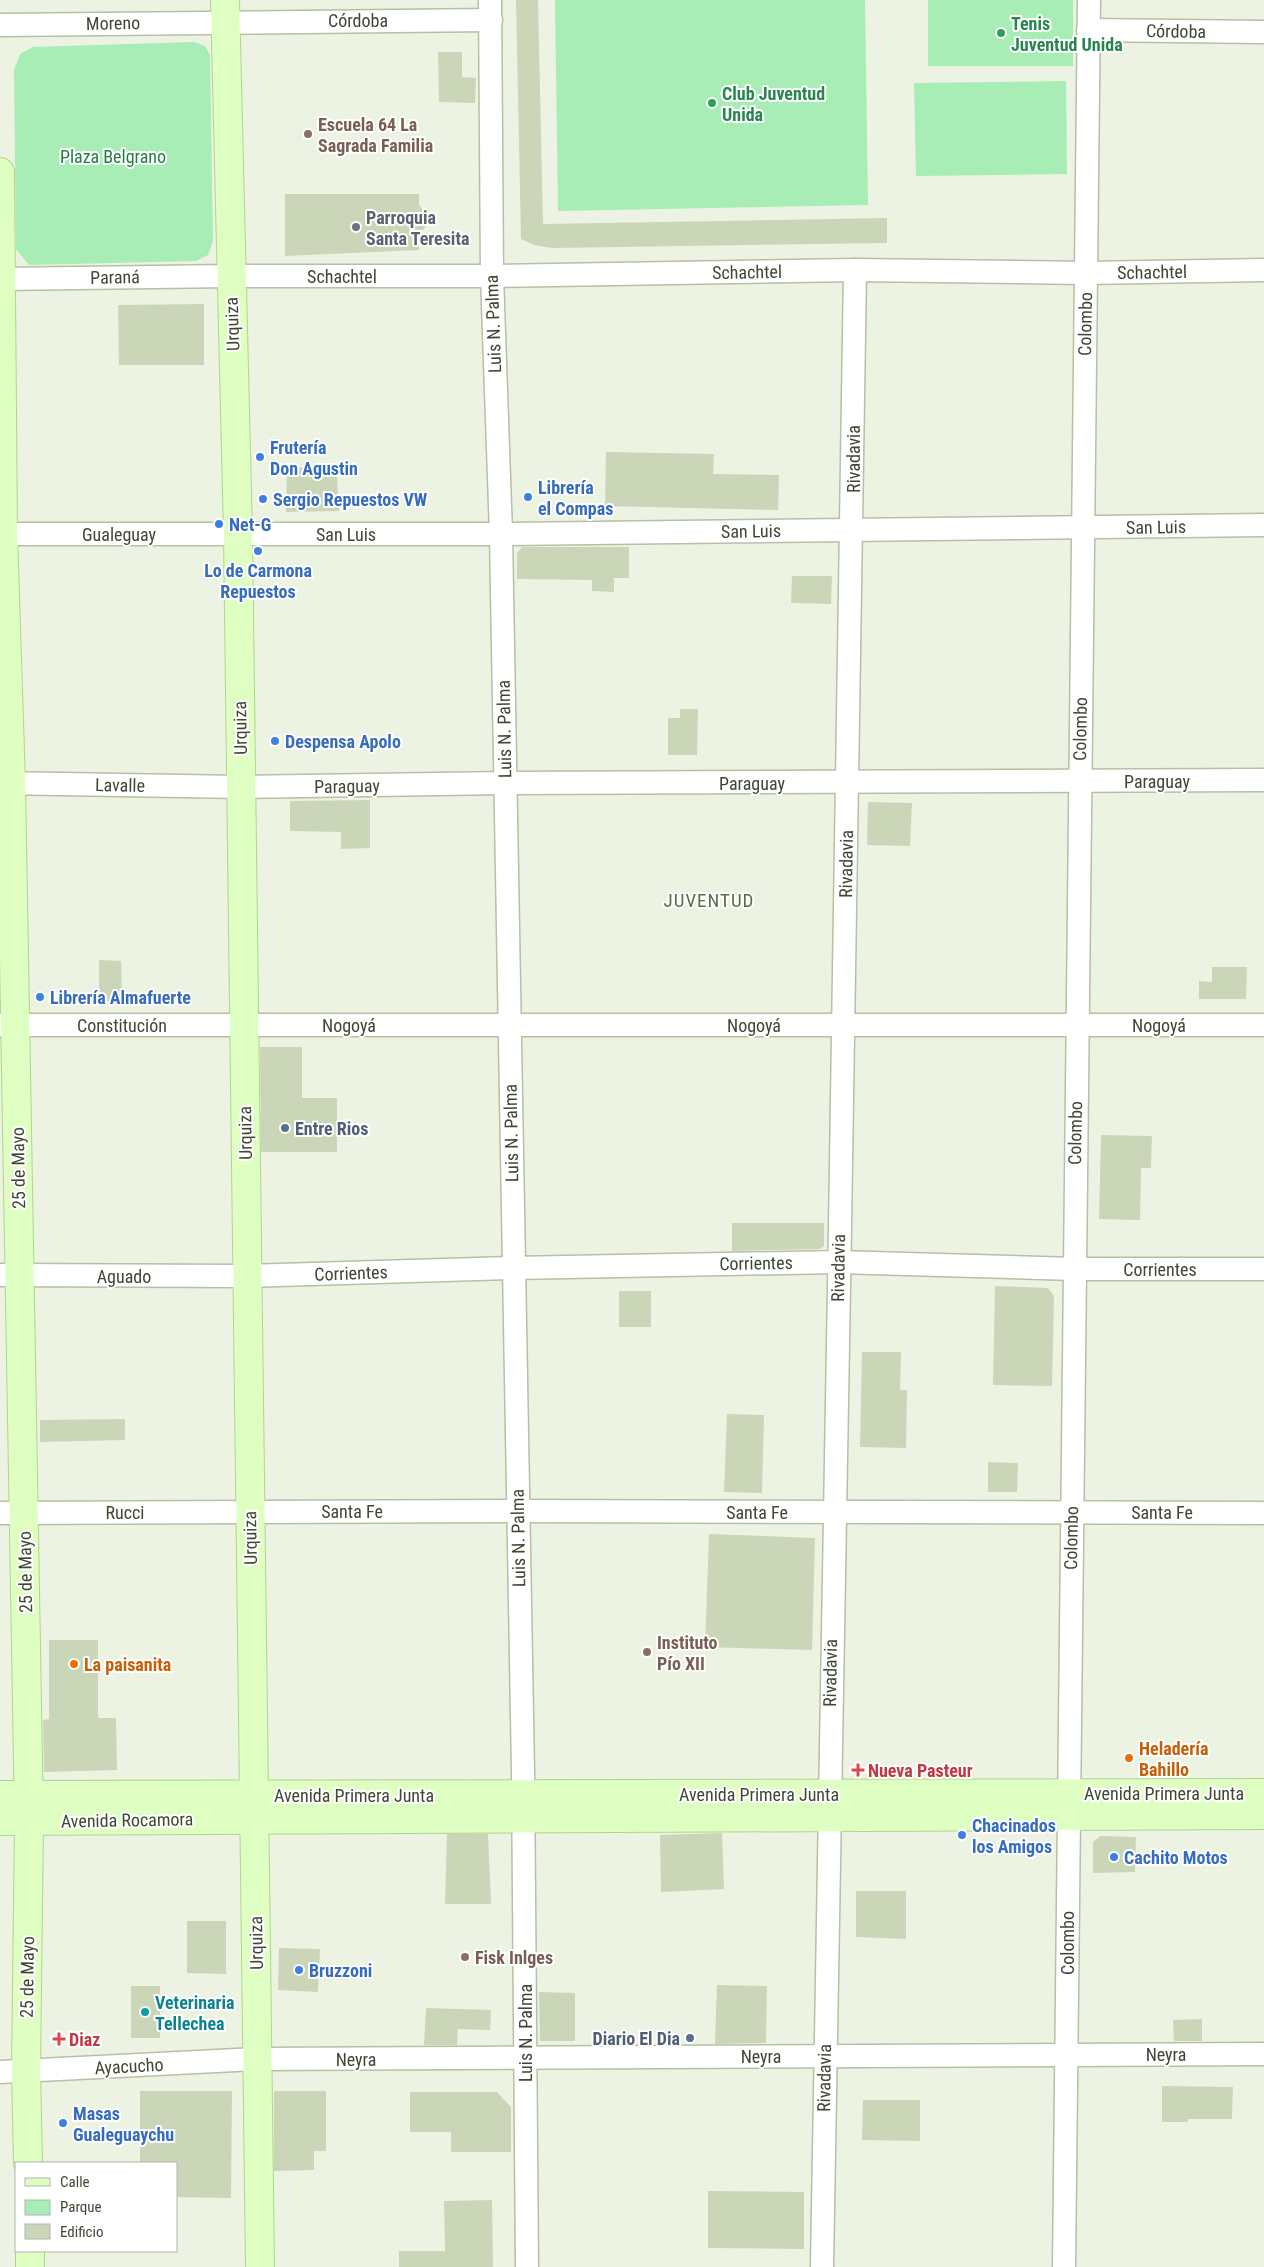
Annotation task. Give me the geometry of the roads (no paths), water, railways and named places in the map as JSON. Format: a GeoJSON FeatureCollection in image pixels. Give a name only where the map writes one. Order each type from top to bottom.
{"type":"FeatureCollection","features":[{"type":"Feature","properties":{"kind":"street","name":"Colombo"},"geometry":{"type":"LineString","coordinates":[[1064,2267],[1088,0]]}},
{"type":"Feature","properties":{"kind":"street","name":"Córdoba"},"geometry":{"type":"LineString","coordinates":[[225,11],[490,10]]}},
{"type":"Feature","properties":{"kind":"street","name":"Luis N. Palma"},"geometry":{"type":"LineString","coordinates":[[490,10],[492,276],[501,534],[523,1807],[527,2267]]}},
{"type":"Feature","properties":{"kind":"street","name":"Moreno"},"geometry":{"type":"LineString","coordinates":[[0,25],[225,11]]}},
{"type":"Feature","properties":{"kind":"street","name":"Urquiza"},"geometry":{"type":"LineString","coordinates":[[225,11],[230,276],[238,534],[260,2267]]}},
{"type":"Feature","properties":{"kind":"street","name":"Córdoba"},"geometry":{"type":"LineString","coordinates":[[1088,30],[1264,32]]}},
{"type":"Feature","properties":{"kind":"street","name":"25 de Mayo"},"geometry":{"type":"LineString","coordinates":[[0,172],[12,1513],[29,1808],[13,2071],[28,2162]]}},
{"type":"Feature","properties":{"kind":"street","name":"Schachtel"},"geometry":{"type":"LineString","coordinates":[[230,276],[492,276],[855,270],[1086,272],[1264,270]]}},
{"type":"Feature","properties":{"kind":"street","name":"Rivadavia"},"geometry":{"type":"LineString","coordinates":[[822,2267],[827,1806],[853,530],[855,270]]}},
{"type":"Feature","properties":{"kind":"street","name":"Paraná"},"geometry":{"type":"LineString","coordinates":[[1,279],[230,276]]}},
{"type":"Feature","properties":{"kind":"street","name":"San Luis"},"geometry":{"type":"LineString","coordinates":[[238,534],[501,534],[1264,526]]}},
{"type":"Feature","properties":{"kind":"street","name":"Gualeguay"},"geometry":{"type":"LineString","coordinates":[[2,534],[238,534]]}},
{"type":"Feature","properties":{"kind":"street","name":"Paraguay"},"geometry":{"type":"LineString","coordinates":[[241,787],[1264,780]]}},
{"type":"Feature","properties":{"kind":"street","name":"Lavalle"},"geometry":{"type":"LineString","coordinates":[[6,783],[241,787]]}},
{"type":"Feature","properties":{"kind":"street","name":"Constitución"},"geometry":{"type":"LineString","coordinates":[[8,1025],[244,1025]]}},
{"type":"Feature","properties":{"kind":"street","name":"Nogoyá"},"geometry":{"type":"LineString","coordinates":[[244,1025],[1264,1026]]}},
{"type":"Feature","properties":{"kind":"street","name":"Corrientes"},"geometry":{"type":"LineString","coordinates":[[247,1276],[514,1268],[838,1262],[1074,1269],[1264,1269]]}},
{"type":"Feature","properties":{"kind":"street","name":"Aguado"},"geometry":{"type":"LineString","coordinates":[[10,1275],[247,1276]]}},
{"type":"Feature","properties":{"kind":"street","name":"Santa Fe"},"geometry":{"type":"LineString","coordinates":[[250,1511],[1264,1512]]}},
{"type":"Feature","properties":{"kind":"street","name":"Rucci"},"geometry":{"type":"LineString","coordinates":[[12,1513],[250,1511]]}},
{"type":"Feature","properties":{"kind":"street","name":"Avenida Primera Junta"},"geometry":{"type":"LineString","coordinates":[[1068,1805],[1264,1793]]}},
{"type":"Feature","properties":{"kind":"street","name":"Avenida Rocamora"},"geometry":{"type":"LineString","coordinates":[[0,1795],[29,1808]]}},
{"type":"Feature","properties":{"kind":"street","name":"Avenida Primera Junta"},"geometry":{"type":"LineString","coordinates":[[254,1807],[1068,1805],[1264,1815]]}},
{"type":"Feature","properties":{"kind":"street","name":"Avenida Rocamora"},"geometry":{"type":"LineString","coordinates":[[0,1821],[29,1808],[254,1807]]}},
{"type":"Feature","properties":{"kind":"street","name":"Neyra"},"geometry":{"type":"LineString","coordinates":[[258,2059],[1264,2054]]}},
{"type":"Feature","properties":{"kind":"street","name":"Ayacucho"},"geometry":{"type":"LineString","coordinates":[[13,2071],[258,2059]]}},
{"type":"Feature","properties":{"kind":"street"},"geometry":{"type":"LineString","coordinates":[[30,2252],[30,2267]]}},
{"type":"Feature","properties":{"kind":"place","name":"Tenis Juventud Unida"},"geometry":{"type":"Point","coordinates":[1001,33]}},
{"type":"Feature","properties":{"kind":"place","name":"Club Juventud Unida"},"geometry":{"type":"Point","coordinates":[712,103]}},
{"type":"Feature","properties":{"kind":"place","name":"Escuela 64 La Sagrada Familia"},"geometry":{"type":"Point","coordinates":[308,134]}},
{"type":"Feature","properties":{"kind":"place","name":"Parroquia Santa Teresita"},"geometry":{"type":"Point","coordinates":[356,227]}},
{"type":"Feature","properties":{"kind":"place","name":"Frutería Don Agustin"},"geometry":{"type":"Point","coordinates":[260,457]}},
{"type":"Feature","properties":{"kind":"place","name":"Librería el Compas"},"geometry":{"type":"Point","coordinates":[528,497]}},
{"type":"Feature","properties":{"kind":"place","name":"Sergio Repuestos VW"},"geometry":{"type":"Point","coordinates":[263,499]}},
{"type":"Feature","properties":{"kind":"place","name":"Net-G"},"geometry":{"type":"Point","coordinates":[219,524]}},
{"type":"Feature","properties":{"kind":"place","name":"Lo de Carmona Repuestos"},"geometry":{"type":"Point","coordinates":[258,551]}},
{"type":"Feature","properties":{"kind":"place","name":"Despensa Apolo"},"geometry":{"type":"Point","coordinates":[275,741]}},
{"type":"Feature","properties":{"kind":"place","name":"Librería Almafuerte"},"geometry":{"type":"Point","coordinates":[40,997]}},
{"type":"Feature","properties":{"kind":"place","name":"Entre Rios"},"geometry":{"type":"Point","coordinates":[285,1128]}},
{"type":"Feature","properties":{"kind":"place","name":"Instituto Pío XII"},"geometry":{"type":"Point","coordinates":[647,1652]}},
{"type":"Feature","properties":{"kind":"place","name":"La paisanita"},"geometry":{"type":"Point","coordinates":[74,1664]}},
{"type":"Feature","properties":{"kind":"place","name":"Heladería Bahillo"},"geometry":{"type":"Point","coordinates":[1129,1758]}},
{"type":"Feature","properties":{"kind":"place","name":"Nueva Pasteur"},"geometry":{"type":"Point","coordinates":[858,1770]}},
{"type":"Feature","properties":{"kind":"place","name":"Chacinados los Amigos"},"geometry":{"type":"Point","coordinates":[962,1835]}},
{"type":"Feature","properties":{"kind":"place","name":"Cachito Motos"},"geometry":{"type":"Point","coordinates":[1114,1857]}},
{"type":"Feature","properties":{"kind":"place","name":"Fisk Inlges"},"geometry":{"type":"Point","coordinates":[465,1957]}},
{"type":"Feature","properties":{"kind":"place","name":"Bruzzoni"},"geometry":{"type":"Point","coordinates":[299,1970]}},
{"type":"Feature","properties":{"kind":"place","name":"Veterinaria Tellechea"},"geometry":{"type":"Point","coordinates":[145,2012]}},
{"type":"Feature","properties":{"kind":"place","name":"Diario El Dia"},"geometry":{"type":"Point","coordinates":[690,2038]}},
{"type":"Feature","properties":{"kind":"place","name":"Diaz"},"geometry":{"type":"Point","coordinates":[59,2039]}},
{"type":"Feature","properties":{"kind":"place","name":"Masas Gualeguaychu"},"geometry":{"type":"Point","coordinates":[63,2123]}},
{"type":"Feature","properties":{"kind":"district","name":"JUVENTUD"},"geometry":{"type":"Point","coordinates":[709,900]}},
{"type":"Feature","properties":{"kind":"park label","name":"Plaza Belgrano"},"geometry":{"type":"Point","coordinates":[113,156]}}]}
